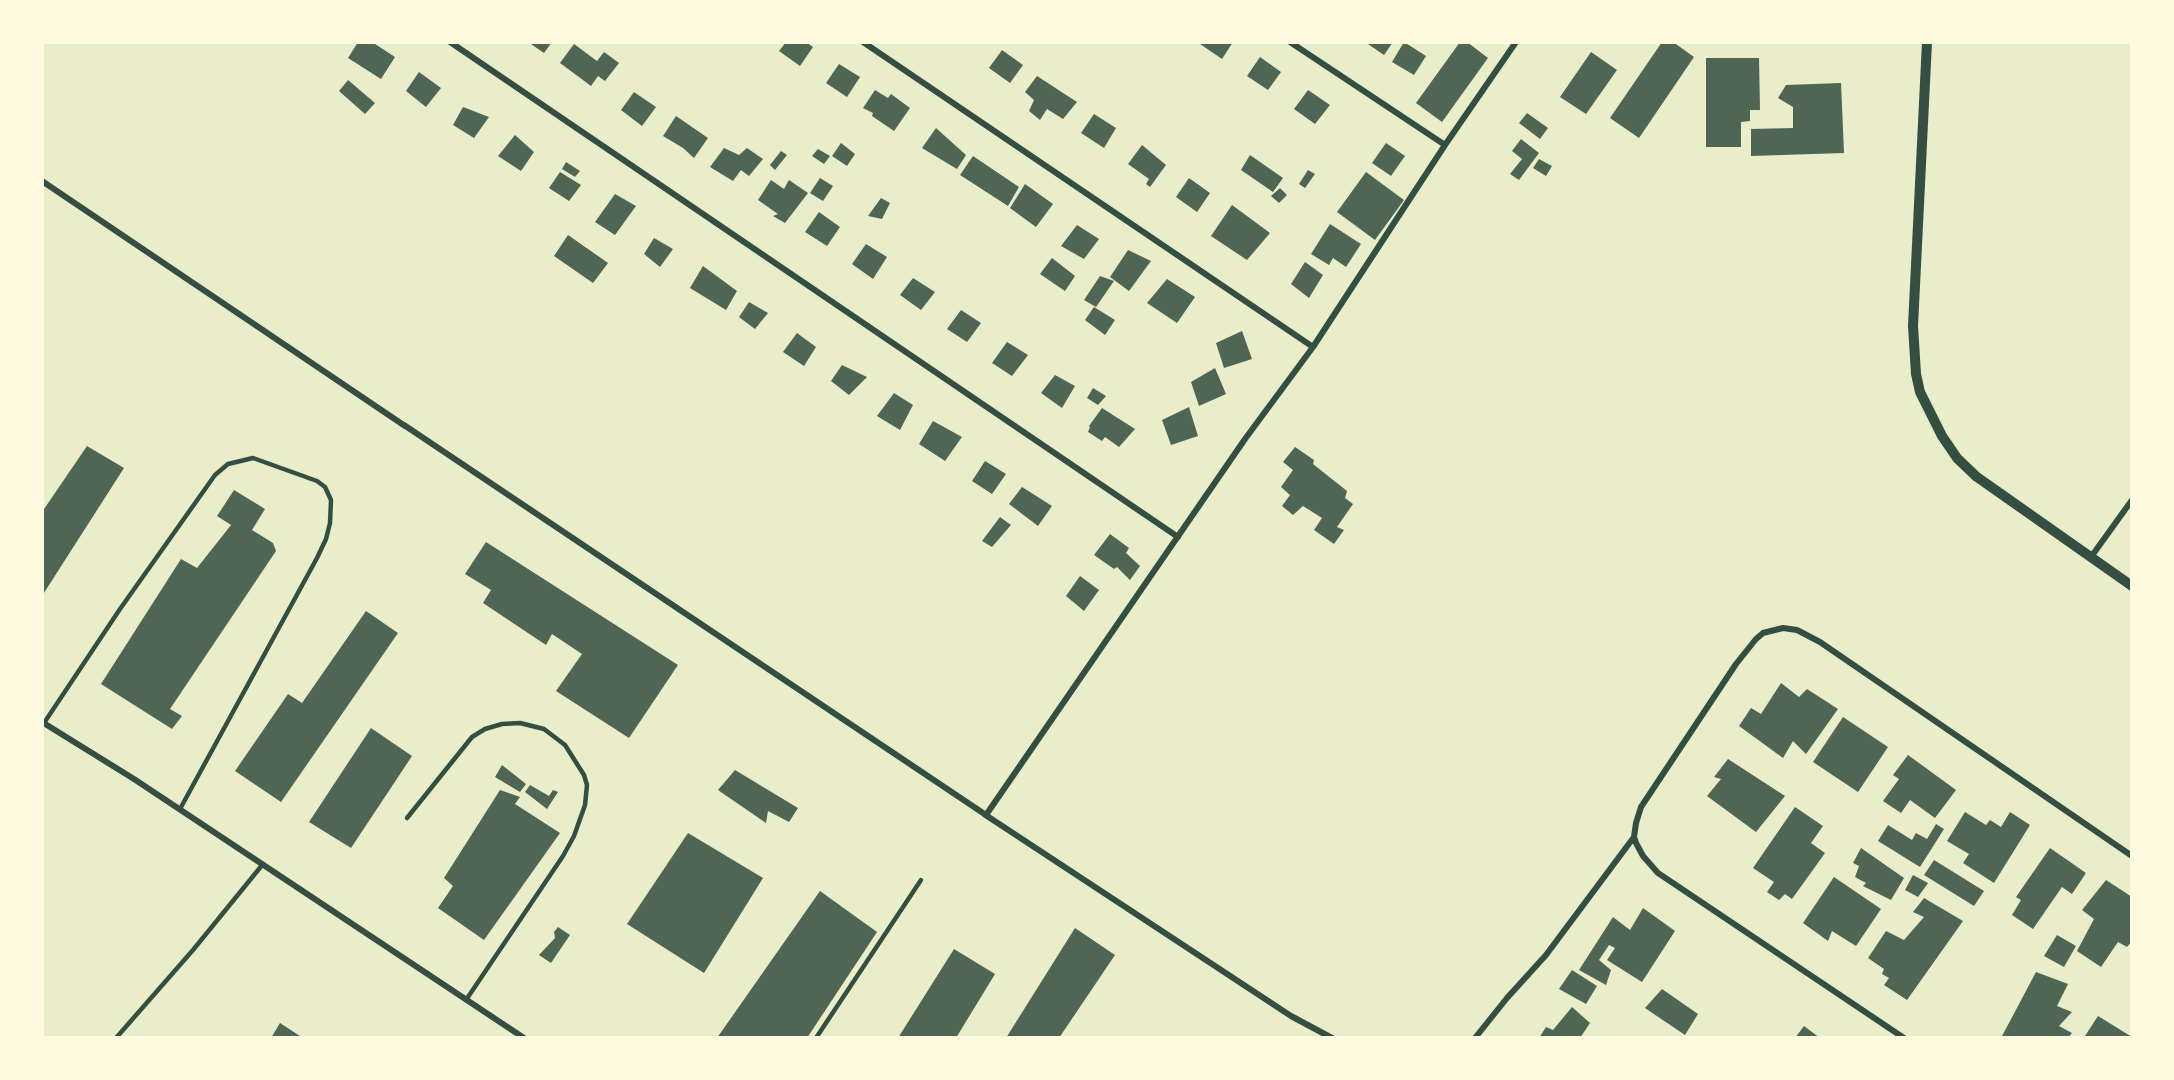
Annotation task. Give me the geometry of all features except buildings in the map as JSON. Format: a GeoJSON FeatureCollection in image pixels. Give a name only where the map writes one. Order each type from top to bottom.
{"type":"FeatureCollection","features":[{"type":"Feature","properties":{"kind":"street"},"geometry":{"type":"LineString","coordinates":[[450,42],[1178,537]]}},
{"type":"Feature","properties":{"kind":"street"},"geometry":{"type":"LineString","coordinates":[[863,42],[1313,347]]}},
{"type":"Feature","properties":{"kind":"street"},"geometry":{"type":"LineString","coordinates":[[1290,42],[1445,145]]}},
{"type":"Feature","properties":{"kind":"street"},"geometry":{"type":"LineString","coordinates":[[986,815],[1245,439],[1313,347],[1445,145],[1516,42]]}},
{"type":"Feature","properties":{"kind":"street"},"geometry":{"type":"LineString","coordinates":[[1927,42],[1913,326],[1916,374],[1920,392],[1942,436],[1957,458],[2001,495],[2132,586]]}},
{"type":"Feature","properties":{"kind":"street"},"geometry":{"type":"LineString","coordinates":[[42,181],[986,815],[1291,1016],[1332,1038]]}},
{"type":"Feature","properties":{"kind":"street"},"geometry":{"type":"LineString","coordinates":[[2091,557],[2132,500]]}},
{"type":"Feature","properties":{"kind":"street"},"geometry":{"type":"LineString","coordinates":[[1475,1038],[1546,955],[1634,837],[1641,807],[1736,664],[1763,633],[1782,628],[1797,630],[1820,642],[2132,856]]}},
{"type":"Feature","properties":{"kind":"street"},"geometry":{"type":"LineString","coordinates":[[43,722],[180,809],[524,1038]]}},
{"type":"Feature","properties":{"kind":"street"},"geometry":{"type":"LineString","coordinates":[[1634,837],[1643,856],[1658,873],[1904,1038]]}},
{"type":"Feature","properties":{"kind":"lane"},"geometry":{"type":"LineString","coordinates":[[43,722],[215,475],[228,464],[253,458],[317,481],[325,487],[331,500],[330,523],[326,539],[180,809]]}},
{"type":"Feature","properties":{"kind":"lane"},"geometry":{"type":"LineString","coordinates":[[407,819],[472,737],[485,729],[502,724],[520,723],[544,729],[565,745],[584,775],[587,785],[585,805],[574,836],[563,856],[466,1000]]}},
{"type":"Feature","properties":{"kind":"lane"},"geometry":{"type":"LineString","coordinates":[[116,1038],[193,950],[263,864]]}},
{"type":"Feature","properties":{"kind":"lane"},"geometry":{"type":"LineString","coordinates":[[816,1038],[921,880]]}}]}
